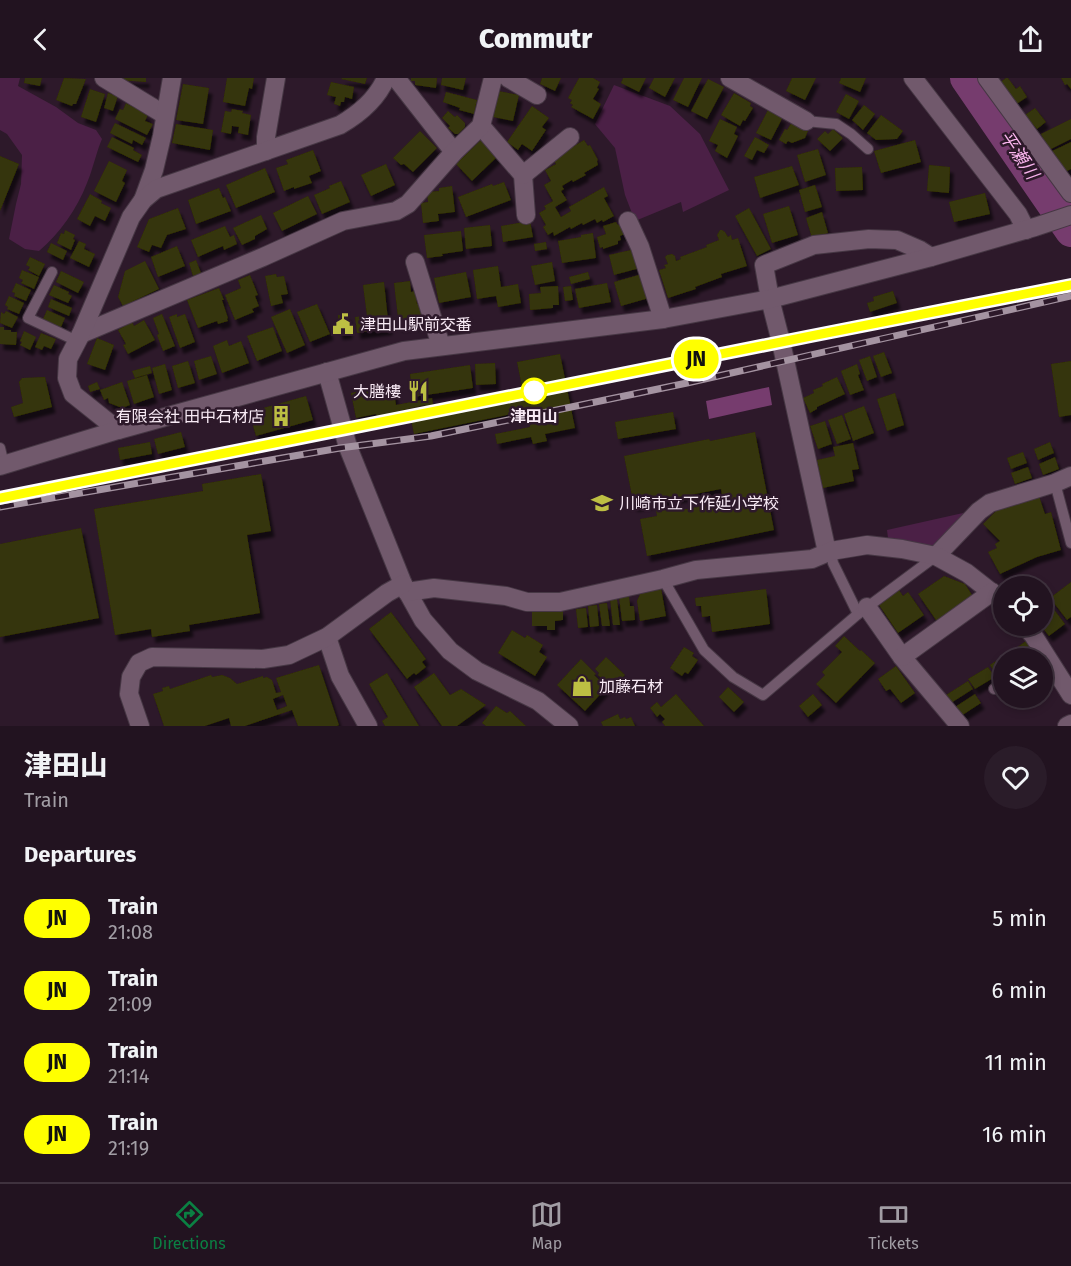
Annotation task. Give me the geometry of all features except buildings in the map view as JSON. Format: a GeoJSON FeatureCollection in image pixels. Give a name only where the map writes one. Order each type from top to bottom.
{"type":"FeatureCollection","features":[{"type":"Feature","properties":{"kind":"street"},"geometry":{"type":"LineString","coordinates":[[104,78],[165,115]]}},
{"type":"Feature","properties":{"kind":"street"},"geometry":{"type":"LineString","coordinates":[[118,430],[73,394],[67,378],[68,358],[154,170],[172,78]]}},
{"type":"Feature","properties":{"kind":"street"},"geometry":{"type":"LineString","coordinates":[[266,151],[266,137],[276,78]]}},
{"type":"Feature","properties":{"kind":"street"},"geometry":{"type":"LineString","coordinates":[[142,200],[156,189],[340,125],[358,114],[377,95],[386,78]]}},
{"type":"Feature","properties":{"kind":"street"},"geometry":{"type":"LineString","coordinates":[[396,78],[454,152]]}},
{"type":"Feature","properties":{"kind":"street"},"geometry":{"type":"LineString","coordinates":[[79,337],[343,221],[408,209],[454,152],[481,126],[492,78]]}},
{"type":"Feature","properties":{"kind":"street"},"geometry":{"type":"LineString","coordinates":[[508,78],[537,95]]}},
{"type":"Feature","properties":{"kind":"street"},"geometry":{"type":"LineString","coordinates":[[730,78],[806,121]]}},
{"type":"Feature","properties":{"kind":"street"},"geometry":{"type":"LineString","coordinates":[[913,78],[1031,228]]}},
{"type":"Feature","properties":{"kind":"street"},"geometry":{"type":"LineString","coordinates":[[987,78],[1071,194]]}},
{"type":"Feature","properties":{"kind":"street"},"geometry":{"type":"LineString","coordinates":[[481,126],[523,175],[526,215]]}},
{"type":"Feature","properties":{"kind":"street"},"geometry":{"type":"LineString","coordinates":[[523,175],[570,137]]}},
{"type":"Feature","properties":{"kind":"street"},"geometry":{"type":"LineString","coordinates":[[1,460],[404,351],[663,319],[770,299],[931,257],[1071,215]]}},
{"type":"Feature","properties":{"kind":"street"},"geometry":{"type":"LineString","coordinates":[[628,221],[640,247],[663,319]]}},
{"type":"Feature","properties":{"kind":"street"},"geometry":{"type":"LineString","coordinates":[[829,551],[764,265],[814,245],[869,232],[897,240],[931,257]]}},
{"type":"Feature","properties":{"kind":"street"},"geometry":{"type":"LineString","coordinates":[[415,262],[441,346]]}},
{"type":"Feature","properties":{"kind":"street"},"geometry":{"type":"LineString","coordinates":[[327,372],[348,447],[405,588],[423,620],[450,651],[477,672],[538,701],[569,726]]}},
{"type":"Feature","properties":{"kind":"street"},"geometry":{"type":"LineString","coordinates":[[936,556],[979,511],[990,503],[1063,479]]}},
{"type":"Feature","properties":{"kind":"street"},"geometry":{"type":"LineString","coordinates":[[140,726],[129,694],[131,677],[139,663],[152,657],[263,659],[289,656],[327,637],[387,593],[405,588],[434,588],[506,596],[526,602],[560,602],[696,570],[812,559],[829,551],[867,545],[936,556],[967,573],[993,593]]}},
{"type":"Feature","properties":{"kind":"street"},"geometry":{"type":"LineString","coordinates":[[902,657],[993,600]]}},
{"type":"Feature","properties":{"kind":"street"},"geometry":{"type":"LineString","coordinates":[[863,610],[960,726]]}},
{"type":"Feature","properties":{"kind":"street"},"geometry":{"type":"LineString","coordinates":[[327,637],[340,676],[368,726]]}},
{"type":"Feature","properties":{"kind":"street"},"geometry":{"type":"LineString","coordinates":[[1053,671],[1071,695]]}},
{"type":"Feature","properties":{"kind":"lane"},"geometry":{"type":"LineString","coordinates":[[806,121],[836,124],[868,149]]}},
{"type":"Feature","properties":{"kind":"lane"},"geometry":{"type":"LineString","coordinates":[[52,272],[28,318],[79,337]]}},
{"type":"Feature","properties":{"kind":"lane"},"geometry":{"type":"LineString","coordinates":[[1063,479],[1071,543]]}},
{"type":"Feature","properties":{"kind":"lane"},"geometry":{"type":"LineString","coordinates":[[829,551],[833,563],[863,610]]}},
{"type":"Feature","properties":{"kind":"lane"},"geometry":{"type":"LineString","coordinates":[[663,579],[704,650],[733,677],[763,695],[863,610],[936,556]]}},
{"type":"Feature","properties":{"kind":"shaded area"},"geometry":{"type":"Polygon","coordinates":[[[0,78],[20,78],[18,86],[56,107],[78,123],[96,130],[102,139],[89,178],[73,211],[61,228],[39,251],[25,249],[9,239],[21,184],[22,155],[7,134],[0,130],[0,78]]]}},
{"type":"Feature","properties":{"kind":"shaded area"},"geometry":{"type":"Polygon","coordinates":[[[614,85],[670,106],[700,134],[729,190],[683,212],[681,202],[635,221],[625,195],[615,148],[595,124],[614,85]]]}},
{"type":"Feature","properties":{"kind":"shaded area"},"geometry":{"type":"Polygon","coordinates":[[[769,387],[772,405],[709,419],[706,401],[769,387]]]}},
{"type":"Feature","properties":{"kind":"shaded area"},"geometry":{"type":"Polygon","coordinates":[[[972,511],[938,548],[888,538],[887,530],[972,511]]]}},
{"type":"Feature","properties":{"kind":"waterway","name":"平瀬川"},"geometry":{"type":"LineString","coordinates":[[966,78],[1071,231]]}},
{"type":"Feature","properties":{"kind":"railway"},"geometry":{"type":"LineString","coordinates":[[15,495],[1071,285]]}},
{"type":"Feature","properties":{"kind":"railway"},"geometry":{"type":"LineString","coordinates":[[0,507],[340,448],[431,436],[687,383],[1071,296]]}},
{"type":"Feature","properties":{"kind":"train","name":"JN"},"geometry":{"type":"LineString","coordinates":[[0,498],[1071,285]]}},
{"type":"Feature","properties":{"kind":"place","name":"津田山駅前交番"},"geometry":{"type":"Point","coordinates":[343,324]}},
{"type":"Feature","properties":{"kind":"place","name":"大膳樓"},"geometry":{"type":"Point","coordinates":[418,391]}},
{"type":"Feature","properties":{"kind":"place","name":"津田山"},"geometry":{"type":"Point","coordinates":[534,391]}},
{"type":"Feature","properties":{"kind":"place","name":"有限会社 田中石材店"},"geometry":{"type":"Point","coordinates":[281,416]}},
{"type":"Feature","properties":{"kind":"place","name":"川崎市立下作延小学校"},"geometry":{"type":"Point","coordinates":[602,503]}},
{"type":"Feature","properties":{"kind":"place","name":"加藤石材"},"geometry":{"type":"Point","coordinates":[582,686]}}]}
